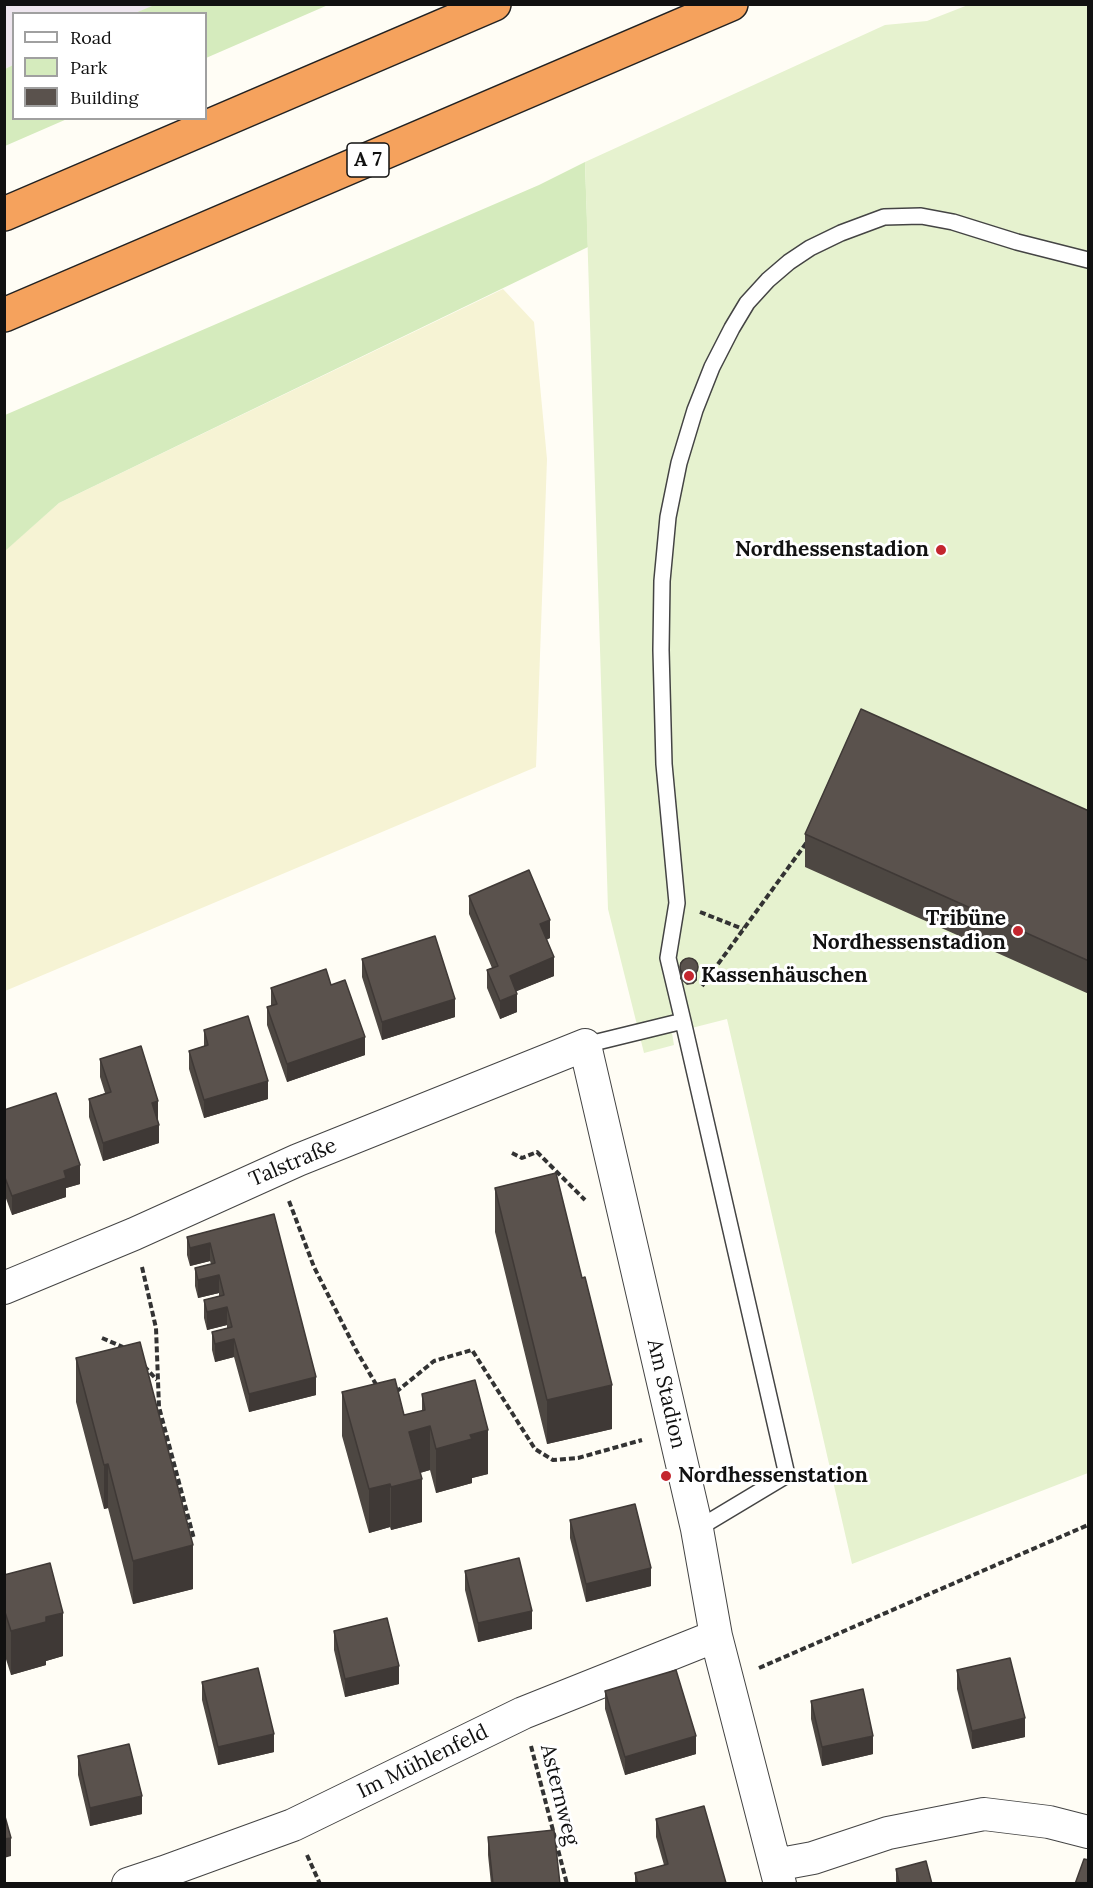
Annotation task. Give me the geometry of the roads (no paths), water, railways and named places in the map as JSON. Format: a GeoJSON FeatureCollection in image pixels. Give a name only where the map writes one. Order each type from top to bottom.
{"type":"FeatureCollection","features":[{"type":"Feature","properties":{"kind":"highway"},"geometry":{"type":"LineString","coordinates":[[4,214],[494,4]]}},
{"type":"Feature","properties":{"kind":"highway","name":"A 7"},"geometry":{"type":"LineString","coordinates":[[4,315],[731,4]]}},
{"type":"Feature","properties":{"kind":"street","name":"Talstraße"},"geometry":{"type":"LineString","coordinates":[[4,1288],[134,1234],[277,1170],[585,1045]]}},
{"type":"Feature","properties":{"kind":"street","name":"Am Stadion"},"geometry":{"type":"LineString","coordinates":[[585,1045],[697,1529],[716,1636],[777,1874]]}},
{"type":"Feature","properties":{"kind":"street","name":"Im Mühlenfeld"},"geometry":{"type":"LineString","coordinates":[[128,1884],[293,1825],[523,1713],[716,1636]]}},
{"type":"Feature","properties":{"kind":"street"},"geometry":{"type":"LineString","coordinates":[[777,1874],[813,1858],[888,1833],[984,1814],[1049,1822],[1089,1832]]}},
{"type":"Feature","properties":{"kind":"lane"},"geometry":{"type":"LineString","coordinates":[[697,1529],[787,1475],[668,958],[677,903],[664,764],[662,581],[668,517],[679,463],[695,410],[712,367],[747,303],[782,268],[810,248],[841,233],[884,217],[921,216],[953,222],[1017,242],[1089,260]]}},
{"type":"Feature","properties":{"kind":"lane"},"geometry":{"type":"LineString","coordinates":[[585,1045],[683,1021]]}},
{"type":"Feature","properties":{"kind":"place","name":"Nordhessenstadion"},"geometry":{"type":"Point","coordinates":[941,550]}},
{"type":"Feature","properties":{"kind":"place","name":"Tribüne Nordhessenstadion"},"geometry":{"type":"Point","coordinates":[1018,931]}},
{"type":"Feature","properties":{"kind":"place","name":"Kassenhäuschen"},"geometry":{"type":"Point","coordinates":[689,976]}},
{"type":"Feature","properties":{"kind":"place","name":"Nordhessenstation"},"geometry":{"type":"Point","coordinates":[666,1476]}}]}
